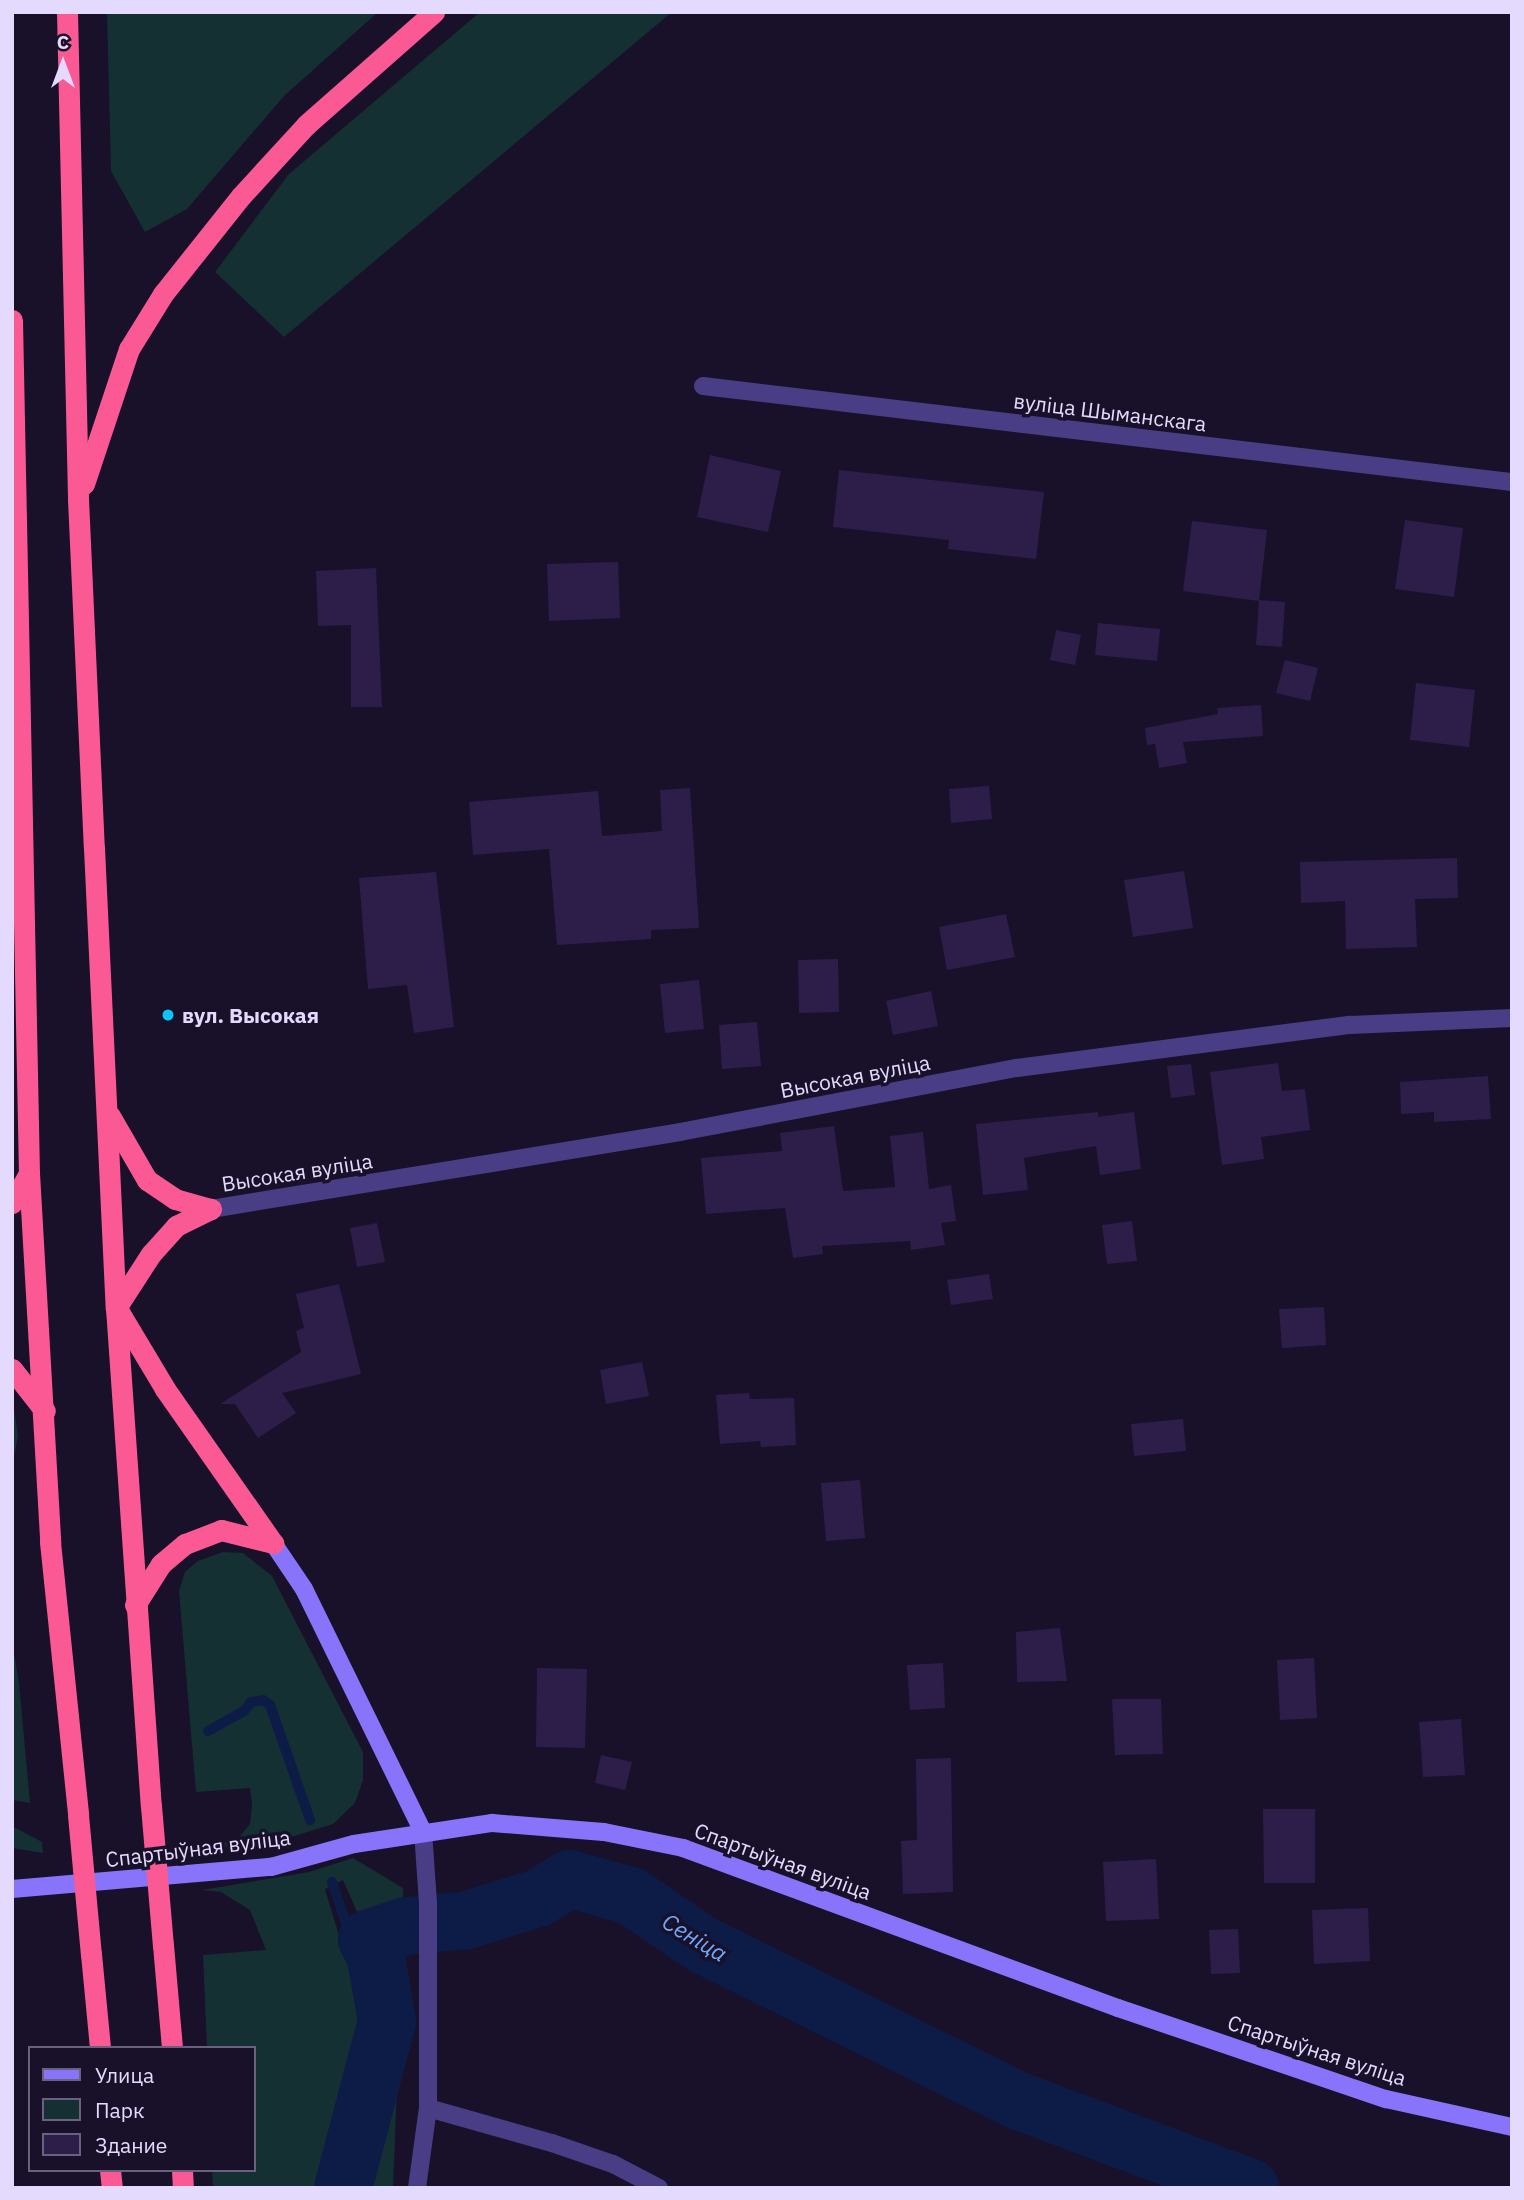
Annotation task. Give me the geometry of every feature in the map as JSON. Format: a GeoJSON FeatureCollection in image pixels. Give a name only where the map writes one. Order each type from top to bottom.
{"type":"FeatureCollection","features":[{"type":"Feature","properties":{"kind":"highway"},"geometry":{"type":"LineString","coordinates":[[67,12],[78,499],[116,1308],[135,1605],[172,2046]]}},
{"type":"Feature","properties":{"kind":"highway"},"geometry":{"type":"LineString","coordinates":[[78,499],[129,349],[163,294],[241,195],[306,125],[433,12]]}},
{"type":"Feature","properties":{"kind":"highway"},"geometry":{"type":"LineString","coordinates":[[12,320],[29,1173],[45,1411],[50,1542],[100,2046]]}},
{"type":"Feature","properties":{"kind":"highway"},"geometry":{"type":"LineString","coordinates":[[107,1110],[147,1180],[175,1199],[211,1209]]}},
{"type":"Feature","properties":{"kind":"highway"},"geometry":{"type":"LineString","coordinates":[[12,1203],[29,1173]]}},
{"type":"Feature","properties":{"kind":"highway"},"geometry":{"type":"LineString","coordinates":[[116,1308],[151,1254],[176,1226],[211,1209]]}},
{"type":"Feature","properties":{"kind":"highway"},"geometry":{"type":"LineString","coordinates":[[116,1308],[177,1408],[273,1543]]}},
{"type":"Feature","properties":{"kind":"highway"},"geometry":{"type":"LineString","coordinates":[[12,1369],[45,1411]]}},
{"type":"Feature","properties":{"kind":"highway"},"geometry":{"type":"LineString","coordinates":[[135,1605],[161,1563],[185,1544],[221,1530],[273,1543]]}},
{"type":"Feature","properties":{"kind":"street","name":"вуліца Шыманскага"},"geometry":{"type":"LineString","coordinates":[[704,386],[1512,482]]}},
{"type":"Feature","properties":{"kind":"street","name":"Высокая вуліца"},"geometry":{"type":"LineString","coordinates":[[211,1209],[680,1132],[1017,1068],[1350,1025],[1512,1018]]}},
{"type":"Feature","properties":{"kind":"street"},"geometry":{"type":"LineString","coordinates":[[273,1543],[316,1612],[423,1832],[428,1903],[428,2108],[417,2188]]}},
{"type":"Feature","properties":{"kind":"street","name":"Спартыўная вуліца"},"geometry":{"type":"LineString","coordinates":[[12,1889],[271,1867],[354,1844],[492,1823],[604,1832],[683,1848],[1118,2008],[1386,2099],[1512,2127]]}},
{"type":"Feature","properties":{"kind":"street"},"geometry":{"type":"LineString","coordinates":[[428,2108],[552,2143],[613,2164],[659,2188]]}},
{"type":"Feature","properties":{"kind":"green space"},"geometry":{"type":"Polygon","coordinates":[[[107,12],[378,12],[284,96],[187,209],[145,232],[111,171],[107,12]]]}},
{"type":"Feature","properties":{"kind":"green space"},"geometry":{"type":"Polygon","coordinates":[[[480,12],[672,12],[284,337],[215,272],[289,174],[480,12]]]}},
{"type":"Feature","properties":{"kind":"green space"},"geometry":{"type":"Polygon","coordinates":[[[12,1395],[18,1436],[12,1467],[12,1395]]]}},
{"type":"Feature","properties":{"kind":"green space"},"geometry":{"type":"Polygon","coordinates":[[[223,1552],[243,1553],[272,1576],[363,1752],[363,1780],[355,1803],[333,1824],[291,1837],[207,1850],[240,1836],[250,1824],[252,1804],[250,1788],[196,1792],[179,1591],[185,1572],[198,1561],[223,1552]]]}},
{"type":"Feature","properties":{"kind":"green space"},"geometry":{"type":"Polygon","coordinates":[[[12,1640],[19,1683],[30,1803],[12,1800],[12,1640]]]}},
{"type":"Feature","properties":{"kind":"green space"},"geometry":{"type":"Polygon","coordinates":[[[12,1826],[42,1842],[43,1853],[12,1848],[12,1826]]]}},
{"type":"Feature","properties":{"kind":"green space"},"geometry":{"type":"Polygon","coordinates":[[[353,1858],[403,1888],[404,1918],[374,1925],[362,1923],[343,1880],[325,1889],[352,1979],[374,2015],[348,2113],[321,2188],[213,2188],[212,2172],[256,2172],[256,2046],[207,2046],[203,1955],[266,1950],[250,1910],[221,1892],[202,1890],[309,1872],[353,1858]]]}},
{"type":"Feature","properties":{"kind":"green space"},"geometry":{"type":"Polygon","coordinates":[[[402,1958],[393,2188],[357,2188],[397,2020],[387,1965],[402,1958]]]}},
{"type":"Feature","properties":{"kind":"building"},"geometry":{"type":"Polygon","coordinates":[[[710,455],[781,471],[768,532],[697,517],[710,455]]]}},
{"type":"Feature","properties":{"kind":"building"},"geometry":{"type":"Polygon","coordinates":[[[839,470],[1044,492],[1036,559],[948,549],[949,540],[833,527],[839,470]]]}},
{"type":"Feature","properties":{"kind":"building"},"geometry":{"type":"Polygon","coordinates":[[[1405,520],[1463,528],[1454,597],[1395,589],[1405,520]]]}},
{"type":"Feature","properties":{"kind":"building"},"geometry":{"type":"Polygon","coordinates":[[[1192,521],[1267,530],[1259,601],[1183,591],[1192,521]]]}},
{"type":"Feature","properties":{"kind":"building"},"geometry":{"type":"Polygon","coordinates":[[[618,562],[620,618],[549,621],[547,564],[618,562]]]}},
{"type":"Feature","properties":{"kind":"building"},"geometry":{"type":"Polygon","coordinates":[[[376,568],[382,707],[351,707],[351,625],[318,626],[316,571],[376,568]]]}},
{"type":"Feature","properties":{"kind":"building"},"geometry":{"type":"Polygon","coordinates":[[[1259,600],[1285,602],[1282,647],[1256,645],[1259,600]]]}},
{"type":"Feature","properties":{"kind":"building"},"geometry":{"type":"Polygon","coordinates":[[[1098,623],[1160,629],[1157,661],[1095,655],[1098,623]]]}},
{"type":"Feature","properties":{"kind":"building"},"geometry":{"type":"Polygon","coordinates":[[[1056,630],[1081,635],[1075,665],[1050,660],[1056,630]]]}},
{"type":"Feature","properties":{"kind":"building"},"geometry":{"type":"Polygon","coordinates":[[[1285,660],[1318,668],[1310,701],[1276,693],[1285,660]]]}},
{"type":"Feature","properties":{"kind":"building"},"geometry":{"type":"Polygon","coordinates":[[[1416,683],[1475,690],[1469,747],[1410,740],[1416,683]]]}},
{"type":"Feature","properties":{"kind":"building"},"geometry":{"type":"Polygon","coordinates":[[[1261,705],[1263,736],[1183,742],[1187,763],[1159,768],[1155,744],[1147,745],[1145,728],[1218,714],[1217,708],[1261,705]]]}},
{"type":"Feature","properties":{"kind":"building"},"geometry":{"type":"Polygon","coordinates":[[[989,786],[992,819],[951,823],[949,789],[989,786]]]}},
{"type":"Feature","properties":{"kind":"building"},"geometry":{"type":"Polygon","coordinates":[[[690,788],[699,928],[651,930],[651,939],[557,945],[549,849],[473,855],[469,802],[598,791],[602,836],[662,831],[660,790],[690,788]]]}},
{"type":"Feature","properties":{"kind":"building"},"geometry":{"type":"Polygon","coordinates":[[[1457,858],[1458,898],[1415,899],[1417,947],[1346,949],[1345,901],[1301,903],[1300,862],[1457,858]]]}},
{"type":"Feature","properties":{"kind":"building"},"geometry":{"type":"Polygon","coordinates":[[[1184,871],[1193,928],[1133,937],[1124,880],[1184,871]]]}},
{"type":"Feature","properties":{"kind":"building"},"geometry":{"type":"Polygon","coordinates":[[[436,872],[454,1027],[414,1033],[407,985],[368,989],[359,878],[436,872]]]}},
{"type":"Feature","properties":{"kind":"building"},"geometry":{"type":"Polygon","coordinates":[[[1006,914],[1015,957],[947,970],[939,927],[1006,914]]]}},
{"type":"Feature","properties":{"kind":"building"},"geometry":{"type":"Polygon","coordinates":[[[838,959],[839,1012],[799,1013],[798,960],[838,959]]]}},
{"type":"Feature","properties":{"kind":"building"},"geometry":{"type":"Polygon","coordinates":[[[699,980],[704,1029],[665,1033],[660,984],[699,980]]]}},
{"type":"Feature","properties":{"kind":"building"},"geometry":{"type":"Polygon","coordinates":[[[931,991],[938,1026],[893,1035],[886,1001],[931,991]]]}},
{"type":"Feature","properties":{"kind":"building"},"geometry":{"type":"Polygon","coordinates":[[[757,1022],[761,1066],[722,1069],[719,1025],[757,1022]]]}},
{"type":"Feature","properties":{"kind":"building"},"geometry":{"type":"Polygon","coordinates":[[[1278,1063],[1282,1091],[1305,1089],[1310,1130],[1261,1137],[1264,1159],[1222,1165],[1210,1072],[1278,1063]]]}},
{"type":"Feature","properties":{"kind":"building"},"geometry":{"type":"Polygon","coordinates":[[[1191,1064],[1195,1095],[1171,1098],[1167,1066],[1191,1064]]]}},
{"type":"Feature","properties":{"kind":"building"},"geometry":{"type":"Polygon","coordinates":[[[1488,1076],[1491,1119],[1434,1122],[1434,1112],[1401,1114],[1400,1082],[1488,1076]]]}},
{"type":"Feature","properties":{"kind":"building"},"geometry":{"type":"Polygon","coordinates":[[[1098,1112],[1098,1117],[1134,1112],[1141,1169],[1100,1175],[1096,1146],[1041,1155],[1024,1158],[1028,1190],[983,1195],[976,1124],[1098,1112]]]}},
{"type":"Feature","properties":{"kind":"building"},"geometry":{"type":"Polygon","coordinates":[[[834,1126],[843,1191],[895,1187],[890,1136],[923,1132],[929,1189],[951,1185],[956,1221],[941,1223],[945,1245],[911,1250],[910,1241],[822,1246],[823,1254],[793,1258],[785,1208],[706,1214],[701,1158],[782,1151],[780,1133],[834,1126]]]}},
{"type":"Feature","properties":{"kind":"building"},"geometry":{"type":"Polygon","coordinates":[[[1132,1221],[1137,1261],[1107,1264],[1102,1225],[1132,1221]]]}},
{"type":"Feature","properties":{"kind":"building"},"geometry":{"type":"Polygon","coordinates":[[[377,1223],[385,1262],[357,1267],[350,1228],[377,1223]]]}},
{"type":"Feature","properties":{"kind":"building"},"geometry":{"type":"Polygon","coordinates":[[[989,1274],[993,1299],[951,1305],[947,1280],[989,1274]]]}},
{"type":"Feature","properties":{"kind":"building"},"geometry":{"type":"Polygon","coordinates":[[[339,1284],[361,1374],[282,1393],[296,1413],[258,1438],[235,1404],[220,1404],[301,1352],[296,1331],[304,1328],[296,1294],[339,1284]]]}},
{"type":"Feature","properties":{"kind":"building"},"geometry":{"type":"Polygon","coordinates":[[[1324,1307],[1326,1345],[1282,1348],[1279,1309],[1324,1307]]]}},
{"type":"Feature","properties":{"kind":"building"},"geometry":{"type":"Polygon","coordinates":[[[642,1362],[649,1396],[606,1404],[600,1370],[642,1362]]]}},
{"type":"Feature","properties":{"kind":"building"},"geometry":{"type":"Polygon","coordinates":[[[749,1393],[750,1399],[794,1398],[796,1445],[761,1447],[760,1441],[720,1444],[716,1395],[749,1393]]]}},
{"type":"Feature","properties":{"kind":"building"},"geometry":{"type":"Polygon","coordinates":[[[1183,1419],[1186,1451],[1134,1456],[1131,1424],[1183,1419]]]}},
{"type":"Feature","properties":{"kind":"building"},"geometry":{"type":"Polygon","coordinates":[[[860,1480],[865,1538],[826,1541],[821,1483],[860,1480]]]}},
{"type":"Feature","properties":{"kind":"building"},"geometry":{"type":"Polygon","coordinates":[[[1060,1628],[1067,1681],[1017,1682],[1016,1632],[1060,1628]]]}},
{"type":"Feature","properties":{"kind":"building"},"geometry":{"type":"Polygon","coordinates":[[[1314,1658],[1317,1718],[1280,1720],[1277,1660],[1314,1658]]]}},
{"type":"Feature","properties":{"kind":"building"},"geometry":{"type":"Polygon","coordinates":[[[943,1663],[945,1708],[910,1710],[907,1665],[943,1663]]]}},
{"type":"Feature","properties":{"kind":"building"},"geometry":{"type":"Polygon","coordinates":[[[537,1668],[587,1669],[585,1748],[536,1747],[537,1668]]]}},
{"type":"Feature","properties":{"kind":"building"},"geometry":{"type":"Polygon","coordinates":[[[1112,1699],[1161,1699],[1163,1754],[1115,1755],[1112,1699]]]}},
{"type":"Feature","properties":{"kind":"building"},"geometry":{"type":"Polygon","coordinates":[[[1461,1719],[1465,1775],[1423,1777],[1419,1722],[1461,1719]]]}},
{"type":"Feature","properties":{"kind":"building"},"geometry":{"type":"Polygon","coordinates":[[[601,1755],[632,1762],[625,1790],[595,1783],[601,1755]]]}},
{"type":"Feature","properties":{"kind":"building"},"geometry":{"type":"Polygon","coordinates":[[[951,1758],[953,1892],[903,1894],[901,1841],[917,1840],[916,1759],[951,1758]]]}},
{"type":"Feature","properties":{"kind":"building"},"geometry":{"type":"Polygon","coordinates":[[[1263,1809],[1315,1809],[1315,1883],[1264,1883],[1263,1809]]]}},
{"type":"Feature","properties":{"kind":"building"},"geometry":{"type":"Polygon","coordinates":[[[1156,1859],[1159,1919],[1106,1921],[1103,1862],[1156,1859]]]}},
{"type":"Feature","properties":{"kind":"building"},"geometry":{"type":"Polygon","coordinates":[[[1368,1908],[1370,1961],[1314,1964],[1312,1910],[1368,1908]]]}},
{"type":"Feature","properties":{"kind":"building"},"geometry":{"type":"Polygon","coordinates":[[[1238,1929],[1240,1973],[1211,1974],[1209,1930],[1238,1929]]]}},
{"type":"Feature","properties":{"kind":"waterway"},"geometry":{"type":"LineString","coordinates":[[208,1731],[244,1711],[251,1702],[263,1700],[270,1705],[310,1820]]}},
{"type":"Feature","properties":{"kind":"waterway","name":"Сеніца"},"geometry":{"type":"LineString","coordinates":[[343,2188],[387,2021],[376,1957],[367,1939],[406,1926],[467,1920],[538,1898],[570,1879],[631,1896],[703,1945],[1019,2101],[1250,2188]]}},
{"type":"Feature","properties":{"kind":"waterway"},"geometry":{"type":"LineString","coordinates":[[332,1882],[348,1929],[367,1939]]}},
{"type":"Feature","properties":{"kind":"place","name":"вул. Высокая"},"geometry":{"type":"Point","coordinates":[168,1015]}}]}
